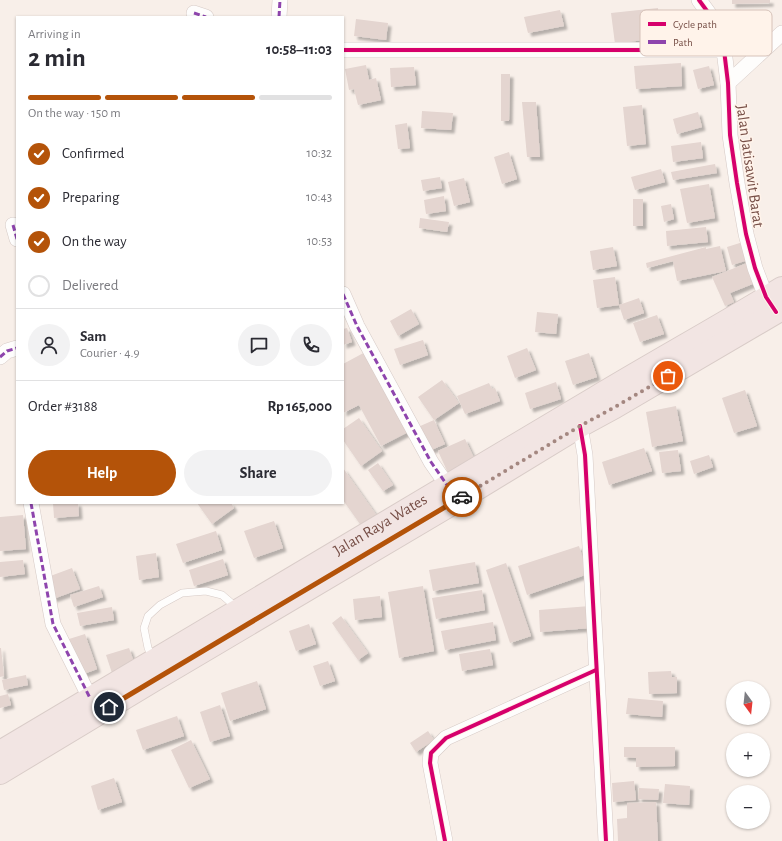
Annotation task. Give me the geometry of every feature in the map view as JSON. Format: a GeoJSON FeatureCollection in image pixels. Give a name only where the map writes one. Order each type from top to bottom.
{"type":"FeatureCollection","features":[{"type":"Feature","properties":{"kind":"highway","name":"Jalan Raya Wates"},"geometry":{"type":"LineString","coordinates":[[0,774],[156,679],[450,505],[580,426],[615,407],[776,302]]}},
{"type":"Feature","properties":{"kind":"highway","name":"Jalan Raya Wates"},"geometry":{"type":"LineString","coordinates":[[0,752],[606,391],[776,302]]}},
{"type":"Feature","properties":{"kind":"street"},"geometry":{"type":"LineString","coordinates":[[279,16],[280,0]]}},
{"type":"Feature","properties":{"kind":"street","name":"Jalan Jatisawit Barat"},"geometry":{"type":"LineString","coordinates":[[699,0],[706,10]]}},
{"type":"Feature","properties":{"kind":"street"},"geometry":{"type":"LineString","coordinates":[[772,42],[782,33]]}},
{"type":"Feature","properties":{"kind":"street"},"geometry":{"type":"LineString","coordinates":[[344,50],[640,50]]}},
{"type":"Feature","properties":{"kind":"street","name":"Jalan Jatisawit Barat"},"geometry":{"type":"LineString","coordinates":[[725,56],[728,83],[730,135],[746,234],[756,268],[776,302]]}},
{"type":"Feature","properties":{"kind":"street"},"geometry":{"type":"LineString","coordinates":[[728,83],[757,56]]}},
{"type":"Feature","properties":{"kind":"street"},"geometry":{"type":"LineString","coordinates":[[344,296],[357,326],[428,455],[447,485]]}},
{"type":"Feature","properties":{"kind":"street"},"geometry":{"type":"LineString","coordinates":[[0,357],[7,351],[16,348]]}},
{"type":"Feature","properties":{"kind":"street"},"geometry":{"type":"LineString","coordinates":[[580,426],[585,455],[606,841]]}},
{"type":"Feature","properties":{"kind":"street"},"geometry":{"type":"LineString","coordinates":[[31,504],[53,624],[90,698]]}},
{"type":"Feature","properties":{"kind":"street"},"geometry":{"type":"LineString","coordinates":[[445,841],[430,763],[431,752],[446,738],[596,670]]}},
{"type":"Feature","properties":{"kind":"lane"},"geometry":{"type":"LineString","coordinates":[[153,660],[148,648],[144,628],[148,616],[160,605],[182,593],[206,591],[222,595],[238,609]]}},
{"type":"Feature","properties":{"kind":"building"},"geometry":{"type":"Polygon","coordinates":[[[732,0],[770,0],[770,3],[732,4],[732,0]]]}},
{"type":"Feature","properties":{"kind":"building"},"geometry":{"type":"Polygon","coordinates":[[[658,8],[658,10],[640,10],[640,40],[615,44],[611,13],[658,8]]]}},
{"type":"Feature","properties":{"kind":"building"},"geometry":{"type":"Polygon","coordinates":[[[560,10],[564,26],[528,33],[524,17],[560,10]]]}},
{"type":"Feature","properties":{"kind":"building"},"geometry":{"type":"Polygon","coordinates":[[[356,19],[388,23],[386,40],[354,36],[356,19]]]}},
{"type":"Feature","properties":{"kind":"building"},"geometry":{"type":"Polygon","coordinates":[[[681,63],[682,86],[636,89],[634,66],[681,63]]]}},
{"type":"Feature","properties":{"kind":"building"},"geometry":{"type":"Polygon","coordinates":[[[366,65],[369,80],[376,78],[381,100],[358,105],[354,89],[349,90],[345,69],[366,65]]]}},
{"type":"Feature","properties":{"kind":"building"},"geometry":{"type":"Polygon","coordinates":[[[709,66],[714,85],[698,89],[693,70],[709,66]]]}},
{"type":"Feature","properties":{"kind":"building"},"geometry":{"type":"Polygon","coordinates":[[[414,67],[416,85],[391,87],[390,68],[414,67]]]}},
{"type":"Feature","properties":{"kind":"building"},"geometry":{"type":"Polygon","coordinates":[[[501,74],[510,74],[509,121],[501,121],[501,74]]]}},
{"type":"Feature","properties":{"kind":"building"},"geometry":{"type":"Polygon","coordinates":[[[522,102],[536,102],[540,157],[527,157],[522,102]]]}},
{"type":"Feature","properties":{"kind":"building"},"geometry":{"type":"Polygon","coordinates":[[[642,105],[646,144],[627,146],[623,107],[642,105]]]}},
{"type":"Feature","properties":{"kind":"building"},"geometry":{"type":"Polygon","coordinates":[[[422,111],[453,113],[451,130],[421,128],[422,111]]]}},
{"type":"Feature","properties":{"kind":"building"},"geometry":{"type":"Polygon","coordinates":[[[698,112],[702,127],[677,134],[673,119],[698,112]]]}},
{"type":"Feature","properties":{"kind":"building"},"geometry":{"type":"Polygon","coordinates":[[[407,123],[410,148],[398,149],[395,125],[407,123]]]}},
{"type":"Feature","properties":{"kind":"building"},"geometry":{"type":"Polygon","coordinates":[[[701,142],[703,158],[673,162],[671,146],[701,142]]]}},
{"type":"Feature","properties":{"kind":"building"},"geometry":{"type":"Polygon","coordinates":[[[509,152],[517,179],[502,184],[494,157],[509,152]]]}},
{"type":"Feature","properties":{"kind":"building"},"geometry":{"type":"Polygon","coordinates":[[[715,164],[717,173],[673,180],[671,172],[715,164]]]}},
{"type":"Feature","properties":{"kind":"building"},"geometry":{"type":"Polygon","coordinates":[[[661,169],[665,182],[635,190],[631,177],[661,169]]]}},
{"type":"Feature","properties":{"kind":"building"},"geometry":{"type":"Polygon","coordinates":[[[440,177],[442,188],[423,191],[421,180],[440,177]]]}},
{"type":"Feature","properties":{"kind":"building"},"geometry":{"type":"Polygon","coordinates":[[[464,178],[470,202],[454,206],[448,182],[464,178]]]}},
{"type":"Feature","properties":{"kind":"building"},"geometry":{"type":"Polygon","coordinates":[[[709,184],[715,218],[687,223],[680,189],[709,184]]]}},
{"type":"Feature","properties":{"kind":"building"},"geometry":{"type":"Polygon","coordinates":[[[444,196],[446,211],[426,214],[424,200],[444,196]]]}},
{"type":"Feature","properties":{"kind":"building"},"geometry":{"type":"Polygon","coordinates":[[[633,199],[643,199],[643,226],[633,226],[633,199]]]}},
{"type":"Feature","properties":{"kind":"building"},"geometry":{"type":"Polygon","coordinates":[[[671,204],[674,219],[664,222],[661,206],[671,204]]]}},
{"type":"Feature","properties":{"kind":"building"},"geometry":{"type":"Polygon","coordinates":[[[420,218],[449,222],[447,232],[419,228],[420,218]]]}},
{"type":"Feature","properties":{"kind":"building"},"geometry":{"type":"Polygon","coordinates":[[[706,227],[708,242],[667,246],[666,231],[706,227]]]}},
{"type":"Feature","properties":{"kind":"building"},"geometry":{"type":"Polygon","coordinates":[[[743,242],[748,260],[732,265],[727,247],[743,242]]]}},
{"type":"Feature","properties":{"kind":"building"},"geometry":{"type":"Polygon","coordinates":[[[720,246],[726,271],[677,281],[673,261],[647,268],[646,263],[706,247],[706,249],[720,246]]]}},
{"type":"Feature","properties":{"kind":"building"},"geometry":{"type":"Polygon","coordinates":[[[613,247],[617,266],[593,270],[590,251],[613,247]]]}},
{"type":"Feature","properties":{"kind":"building"},"geometry":{"type":"Polygon","coordinates":[[[747,263],[755,283],[730,293],[734,302],[725,306],[712,277],[747,263]]]}},
{"type":"Feature","properties":{"kind":"building"},"geometry":{"type":"Polygon","coordinates":[[[615,277],[619,305],[597,308],[593,280],[615,277]]]}},
{"type":"Feature","properties":{"kind":"building"},"geometry":{"type":"Polygon","coordinates":[[[639,298],[644,313],[624,320],[619,305],[639,298]]]}},
{"type":"Feature","properties":{"kind":"building"},"geometry":{"type":"Polygon","coordinates":[[[411,309],[419,324],[398,336],[390,321],[411,309]]]}},
{"type":"Feature","properties":{"kind":"building"},"geometry":{"type":"Polygon","coordinates":[[[537,312],[558,314],[556,334],[535,332],[537,312]]]}},
{"type":"Feature","properties":{"kind":"building"},"geometry":{"type":"Polygon","coordinates":[[[657,315],[664,334],[640,342],[633,323],[657,315]]]}},
{"type":"Feature","properties":{"kind":"building"},"geometry":{"type":"Polygon","coordinates":[[[347,328],[352,342],[344,345],[344,329],[347,328]]]}},
{"type":"Feature","properties":{"kind":"building"},"geometry":{"type":"Polygon","coordinates":[[[423,340],[428,355],[400,365],[394,349],[423,340]]]}},
{"type":"Feature","properties":{"kind":"building"},"geometry":{"type":"Polygon","coordinates":[[[527,348],[536,370],[515,378],[507,356],[527,348]]]}},
{"type":"Feature","properties":{"kind":"building"},"geometry":{"type":"Polygon","coordinates":[[[369,350],[412,430],[381,446],[359,405],[344,412],[344,363],[369,350]]]}},
{"type":"Feature","properties":{"kind":"building"},"geometry":{"type":"Polygon","coordinates":[[[589,353],[597,377],[573,385],[565,361],[589,353]]]}},
{"type":"Feature","properties":{"kind":"building"},"geometry":{"type":"Polygon","coordinates":[[[442,380],[459,403],[434,420],[418,397],[442,380]]]}},
{"type":"Feature","properties":{"kind":"building"},"geometry":{"type":"Polygon","coordinates":[[[556,382],[561,399],[530,409],[525,393],[556,382]]]}},
{"type":"Feature","properties":{"kind":"building"},"geometry":{"type":"Polygon","coordinates":[[[489,383],[492,389],[495,388],[500,401],[465,414],[457,396],[489,383]]]}},
{"type":"Feature","properties":{"kind":"building"},"geometry":{"type":"Polygon","coordinates":[[[745,390],[757,426],[734,433],[722,398],[745,390]]]}},
{"type":"Feature","properties":{"kind":"building"},"geometry":{"type":"Polygon","coordinates":[[[676,406],[683,441],[652,447],[646,412],[676,406]]]}},
{"type":"Feature","properties":{"kind":"building"},"geometry":{"type":"Polygon","coordinates":[[[359,418],[382,451],[361,466],[344,441],[344,428],[359,418]]]}},
{"type":"Feature","properties":{"kind":"building"},"geometry":{"type":"Polygon","coordinates":[[[434,420],[445,444],[429,451],[418,427],[434,420]]]}},
{"type":"Feature","properties":{"kind":"building"},"geometry":{"type":"Polygon","coordinates":[[[465,439],[475,460],[448,473],[438,451],[465,439]]]}},
{"type":"Feature","properties":{"kind":"building"},"geometry":{"type":"Polygon","coordinates":[[[644,448],[652,471],[609,485],[602,462],[644,448]]]}},
{"type":"Feature","properties":{"kind":"building"},"geometry":{"type":"Polygon","coordinates":[[[678,450],[681,471],[662,473],[659,452],[678,450]]]}},
{"type":"Feature","properties":{"kind":"building"},"geometry":{"type":"Polygon","coordinates":[[[709,455],[713,467],[694,474],[690,461],[709,455]]]}},
{"type":"Feature","properties":{"kind":"building"},"geometry":{"type":"Polygon","coordinates":[[[378,463],[393,485],[383,491],[368,470],[378,463]]]}},
{"type":"Feature","properties":{"kind":"building"},"geometry":{"type":"Polygon","coordinates":[[[344,469],[377,516],[362,527],[344,501],[344,469]]]}},
{"type":"Feature","properties":{"kind":"building"},"geometry":{"type":"Polygon","coordinates":[[[53,504],[78,504],[79,516],[54,518],[53,504]]]}},
{"type":"Feature","properties":{"kind":"building"},"geometry":{"type":"Polygon","coordinates":[[[198,504],[232,504],[234,508],[212,524],[198,504]]]}},
{"type":"Feature","properties":{"kind":"building"},"geometry":{"type":"Polygon","coordinates":[[[23,515],[26,549],[0,551],[0,517],[23,515]]]}},
{"type":"Feature","properties":{"kind":"building"},"geometry":{"type":"Polygon","coordinates":[[[274,521],[283,548],[254,558],[244,531],[274,521]]]}},
{"type":"Feature","properties":{"kind":"building"},"geometry":{"type":"Polygon","coordinates":[[[216,531],[222,550],[183,563],[176,544],[216,531]]]}},
{"type":"Feature","properties":{"kind":"building"},"geometry":{"type":"Polygon","coordinates":[[[579,546],[588,574],[527,595],[518,566],[579,546]]]}},
{"type":"Feature","properties":{"kind":"building"},"geometry":{"type":"Polygon","coordinates":[[[156,553],[159,577],[139,580],[136,556],[156,553]]]}},
{"type":"Feature","properties":{"kind":"building"},"geometry":{"type":"Polygon","coordinates":[[[223,559],[228,575],[194,586],[189,570],[223,559]]]}},
{"type":"Feature","properties":{"kind":"building"},"geometry":{"type":"Polygon","coordinates":[[[23,560],[25,574],[0,577],[0,562],[23,560]]]}},
{"type":"Feature","properties":{"kind":"building"},"geometry":{"type":"Polygon","coordinates":[[[475,562],[479,583],[433,591],[429,570],[475,562]]]}},
{"type":"Feature","properties":{"kind":"building"},"geometry":{"type":"Polygon","coordinates":[[[506,563],[531,636],[510,643],[486,570],[506,563]]]}},
{"type":"Feature","properties":{"kind":"building"},"geometry":{"type":"Polygon","coordinates":[[[72,568],[80,589],[53,599],[45,578],[72,568]]]}},
{"type":"Feature","properties":{"kind":"building"},"geometry":{"type":"Polygon","coordinates":[[[99,586],[103,597],[74,607],[70,595],[99,586]]]}},
{"type":"Feature","properties":{"kind":"building"},"geometry":{"type":"Polygon","coordinates":[[[423,586],[434,651],[399,658],[388,592],[423,586]]]}},
{"type":"Feature","properties":{"kind":"building"},"geometry":{"type":"Polygon","coordinates":[[[482,590],[485,610],[436,619],[432,598],[482,590]]]}},
{"type":"Feature","properties":{"kind":"building"},"geometry":{"type":"Polygon","coordinates":[[[380,596],[382,617],[355,620],[353,599],[380,596]]]}},
{"type":"Feature","properties":{"kind":"building"},"geometry":{"type":"Polygon","coordinates":[[[590,606],[591,628],[540,632],[539,610],[590,606]]]}},
{"type":"Feature","properties":{"kind":"building"},"geometry":{"type":"Polygon","coordinates":[[[112,607],[114,620],[80,626],[77,613],[112,607]]]}},
{"type":"Feature","properties":{"kind":"building"},"geometry":{"type":"Polygon","coordinates":[[[341,616],[368,653],[358,660],[332,623],[341,616]]]}},
{"type":"Feature","properties":{"kind":"building"},"geometry":{"type":"Polygon","coordinates":[[[493,622],[496,640],[445,650],[441,631],[493,622]]]}},
{"type":"Feature","properties":{"kind":"building"},"geometry":{"type":"Polygon","coordinates":[[[309,624],[316,644],[296,651],[289,631],[309,624]]]}},
{"type":"Feature","properties":{"kind":"building"},"geometry":{"type":"Polygon","coordinates":[[[85,634],[97,669],[81,675],[69,639],[85,634]]]}},
{"type":"Feature","properties":{"kind":"building"},"geometry":{"type":"Polygon","coordinates":[[[0,648],[4,676],[0,677],[0,648]]]}},
{"type":"Feature","properties":{"kind":"building"},"geometry":{"type":"Polygon","coordinates":[[[129,648],[135,665],[112,673],[106,655],[129,648]]]}},
{"type":"Feature","properties":{"kind":"building"},"geometry":{"type":"Polygon","coordinates":[[[490,649],[493,665],[462,671],[459,654],[490,649]]]}},
{"type":"Feature","properties":{"kind":"building"},"geometry":{"type":"Polygon","coordinates":[[[328,661],[335,681],[320,686],[313,666],[328,661]]]}},
{"type":"Feature","properties":{"kind":"building"},"geometry":{"type":"Polygon","coordinates":[[[671,671],[672,677],[677,677],[677,693],[649,694],[648,672],[671,671]]]}},
{"type":"Feature","properties":{"kind":"building"},"geometry":{"type":"Polygon","coordinates":[[[26,675],[28,685],[4,690],[2,680],[26,675]]]}},
{"type":"Feature","properties":{"kind":"building"},"geometry":{"type":"Polygon","coordinates":[[[257,681],[266,709],[230,721],[221,693],[257,681]]]}},
{"type":"Feature","properties":{"kind":"building"},"geometry":{"type":"Polygon","coordinates":[[[8,694],[11,705],[0,708],[0,696],[8,694]]]}},
{"type":"Feature","properties":{"kind":"building"},"geometry":{"type":"Polygon","coordinates":[[[628,698],[663,701],[662,717],[626,714],[628,698]]]}},
{"type":"Feature","properties":{"kind":"building"},"geometry":{"type":"Polygon","coordinates":[[[220,705],[230,736],[210,742],[200,712],[220,705]]]}},
{"type":"Feature","properties":{"kind":"building"},"geometry":{"type":"Polygon","coordinates":[[[177,716],[184,736],[143,750],[136,730],[177,716]]]}},
{"type":"Feature","properties":{"kind":"building"},"geometry":{"type":"Polygon","coordinates":[[[428,731],[434,740],[416,752],[410,743],[428,731]]]}},
{"type":"Feature","properties":{"kind":"building"},"geometry":{"type":"Polygon","coordinates":[[[191,740],[210,779],[189,788],[171,750],[191,740]]]}},
{"type":"Feature","properties":{"kind":"building"},"geometry":{"type":"Polygon","coordinates":[[[624,747],[675,747],[675,766],[636,767],[636,758],[624,757],[624,747]]]}},
{"type":"Feature","properties":{"kind":"building"},"geometry":{"type":"Polygon","coordinates":[[[114,778],[122,802],[98,810],[91,786],[114,778]]]}},
{"type":"Feature","properties":{"kind":"building"},"geometry":{"type":"Polygon","coordinates":[[[634,781],[636,800],[613,802],[612,783],[634,781]]]}},
{"type":"Feature","properties":{"kind":"building"},"geometry":{"type":"Polygon","coordinates":[[[665,784],[690,786],[689,805],[663,803],[665,784]]]}},
{"type":"Feature","properties":{"kind":"building"},"geometry":{"type":"Polygon","coordinates":[[[639,788],[659,789],[658,800],[638,799],[639,788]]]}},
{"type":"Feature","properties":{"kind":"building"},"geometry":{"type":"Polygon","coordinates":[[[656,802],[658,841],[618,841],[617,819],[627,818],[627,803],[656,802]]]}},
{"type":"Feature","properties":{"kind":"marked path"},"geometry":{"type":"LineString","coordinates":[[279,16],[280,0]]}},
{"type":"Feature","properties":{"kind":"marked path"},"geometry":{"type":"LineString","coordinates":[[194,13],[203,16]]}},
{"type":"Feature","properties":{"kind":"marked path"},"geometry":{"type":"LineString","coordinates":[[13,225],[16,236]]}},
{"type":"Feature","properties":{"kind":"marked path"},"geometry":{"type":"LineString","coordinates":[[344,296],[357,326],[431,462],[447,485]]}},
{"type":"Feature","properties":{"kind":"marked path"},"geometry":{"type":"LineString","coordinates":[[0,357],[7,351],[16,348]]}},
{"type":"Feature","properties":{"kind":"marked path"},"geometry":{"type":"LineString","coordinates":[[31,504],[53,624],[90,698]]}},
{"type":"Feature","properties":{"kind":"cycle path"},"geometry":{"type":"LineString","coordinates":[[699,0],[706,10]]}},
{"type":"Feature","properties":{"kind":"cycle path"},"geometry":{"type":"LineString","coordinates":[[344,50],[640,50]]}},
{"type":"Feature","properties":{"kind":"cycle path"},"geometry":{"type":"LineString","coordinates":[[725,56],[728,83],[730,135],[746,234],[755,268],[766,297],[776,312]]}},
{"type":"Feature","properties":{"kind":"cycle path"},"geometry":{"type":"LineString","coordinates":[[580,426],[585,455],[606,841]]}},
{"type":"Feature","properties":{"kind":"cycle path"},"geometry":{"type":"LineString","coordinates":[[445,841],[430,763],[431,753],[446,738],[596,670]]}},
{"type":"Feature","properties":{"kind":"way so far"},"geometry":{"type":"LineString","coordinates":[[462,497],[580,426],[668,376]]}},
{"type":"Feature","properties":{"kind":"route"},"geometry":{"type":"LineString","coordinates":[[109,707],[462,497]]}}]}
